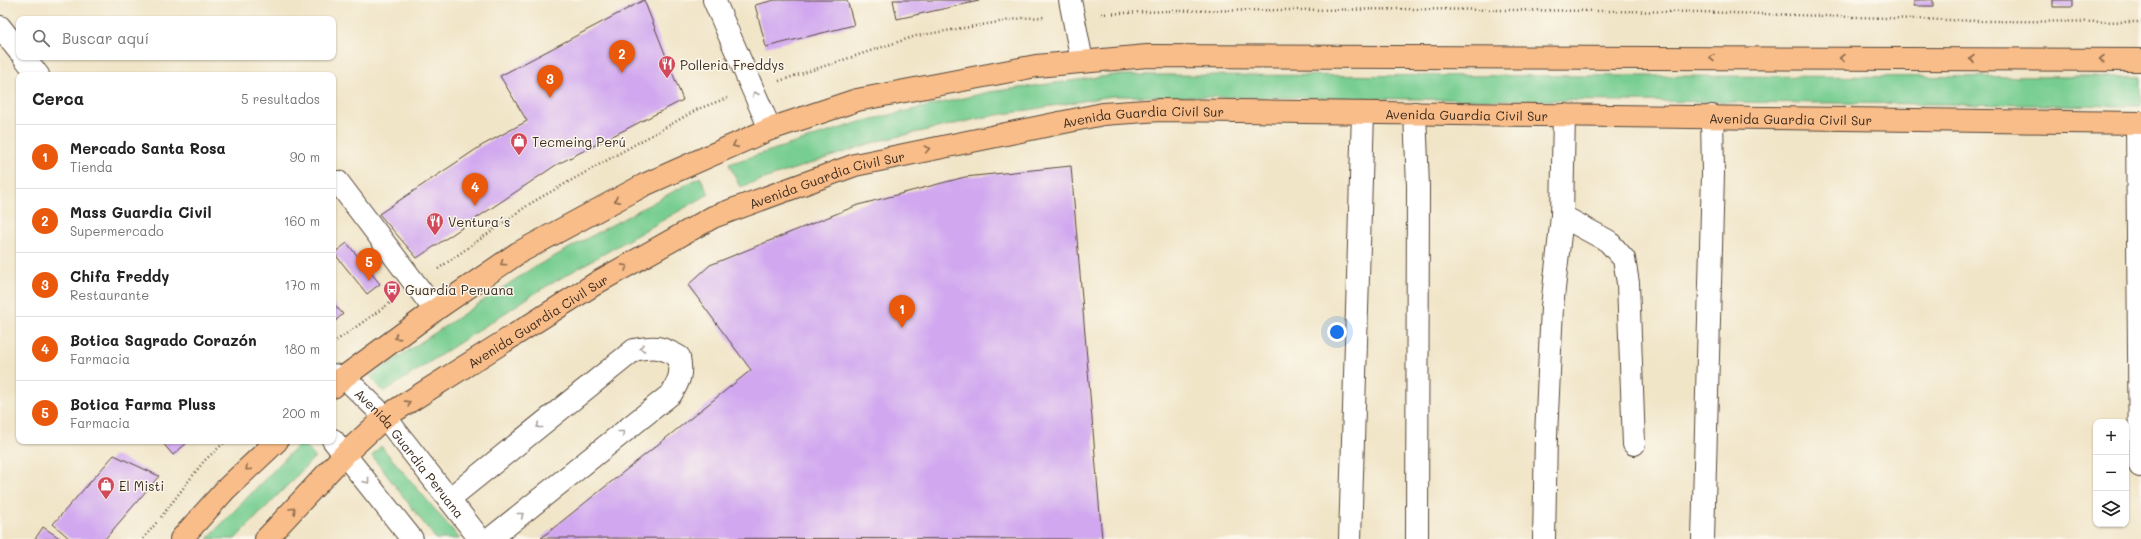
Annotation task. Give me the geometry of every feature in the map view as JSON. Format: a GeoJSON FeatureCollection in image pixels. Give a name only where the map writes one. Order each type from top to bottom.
{"type":"FeatureCollection","features":[{"type":"Feature","properties":{"kind":"main road"},"geometry":{"type":"LineString","coordinates":[[337,380],[518,253],[636,189],[770,129],[857,100],[1036,66],[1147,56],[2141,60]]}},
{"type":"Feature","properties":{"kind":"main road","name":"Avenida Guardia Civil Sur"},"geometry":{"type":"LineString","coordinates":[[266,539],[339,447],[385,417],[598,282],[713,217],[855,165],[1103,114],[1160,110],[1712,116],[2139,123]]}},
{"type":"Feature","properties":{"kind":"main road"},"geometry":{"type":"LineString","coordinates":[[181,539],[226,489],[274,444]]}},
{"type":"Feature","properties":{"kind":"street"},"geometry":{"type":"LineString","coordinates":[[714,0],[770,129]]}},
{"type":"Feature","properties":{"kind":"street"},"geometry":{"type":"LineString","coordinates":[[1070,0],[1082,61]]}},
{"type":"Feature","properties":{"kind":"street"},"geometry":{"type":"LineString","coordinates":[[1,29],[16,47]]}},
{"type":"Feature","properties":{"kind":"street"},"geometry":{"type":"LineString","coordinates":[[26,60],[36,72]]}},
{"type":"Feature","properties":{"kind":"street"},"geometry":{"type":"LineString","coordinates":[[1350,539],[1363,113]]}},
{"type":"Feature","properties":{"kind":"street"},"geometry":{"type":"LineString","coordinates":[[1415,113],[1418,186],[1417,539]]}},
{"type":"Feature","properties":{"kind":"street"},"geometry":{"type":"LineString","coordinates":[[1544,539],[1546,436],[1552,307],[1562,216],[1564,115]]}},
{"type":"Feature","properties":{"kind":"street"},"geometry":{"type":"LineString","coordinates":[[1703,539],[1713,174],[1712,116]]}},
{"type":"Feature","properties":{"kind":"street"},"geometry":{"type":"LineString","coordinates":[[2139,123],[2140,466]]}},
{"type":"Feature","properties":{"kind":"street"},"geometry":{"type":"LineString","coordinates":[[338,182],[435,310]]}},
{"type":"Feature","properties":{"kind":"street"},"geometry":{"type":"LineString","coordinates":[[1562,216],[1608,241],[1624,259],[1628,283],[1634,444]]}},
{"type":"Feature","properties":{"kind":"street"},"geometry":{"type":"LineString","coordinates":[[449,498],[634,350],[651,346],[666,349],[679,357],[681,370],[678,383],[671,394],[490,539]]}},
{"type":"Feature","properties":{"kind":"street","name":"Avenida Guardia Peruana"},"geometry":{"type":"LineString","coordinates":[[337,380],[385,417],[480,539]]}},
{"type":"Feature","properties":{"kind":"street"},"geometry":{"type":"LineString","coordinates":[[339,447],[412,539]]}},
{"type":"Feature","properties":{"kind":"path"},"geometry":{"type":"LineString","coordinates":[[143,539],[204,461],[223,444]]}},
{"type":"Feature","properties":{"kind":"green space"},"geometry":{"type":"Polygon","coordinates":[[[1115,75],[2141,77],[2141,106],[1112,96],[986,117],[878,141],[740,187],[729,164],[860,122],[989,92],[1115,75]]]}},
{"type":"Feature","properties":{"kind":"green space"},"geometry":{"type":"Polygon","coordinates":[[[700,177],[709,194],[540,290],[384,392],[370,376],[531,269],[700,177]]]}},
{"type":"Feature","properties":{"kind":"green space"},"geometry":{"type":"Polygon","coordinates":[[[299,444],[304,444],[315,457],[235,539],[207,539],[299,444]]]}},
{"type":"Feature","properties":{"kind":"green space"},"geometry":{"type":"Polygon","coordinates":[[[381,446],[460,539],[436,539],[372,456],[381,446]]]}},
{"type":"Feature","properties":{"kind":"building"},"geometry":{"type":"Polygon","coordinates":[[[644,0],[683,100],[556,165],[417,258],[379,214],[481,146],[527,121],[500,76],[644,0]]]}},
{"type":"Feature","properties":{"kind":"building"},"geometry":{"type":"Polygon","coordinates":[[[775,0],[847,0],[854,25],[766,47],[755,5],[775,0]]]}},
{"type":"Feature","properties":{"kind":"building"},"geometry":{"type":"Polygon","coordinates":[[[893,0],[979,0],[979,1],[897,19],[893,0]]]}},
{"type":"Feature","properties":{"kind":"building"},"geometry":{"type":"Polygon","coordinates":[[[1914,0],[1933,0],[1933,6],[1914,6],[1914,0]]]}},
{"type":"Feature","properties":{"kind":"building"},"geometry":{"type":"Polygon","coordinates":[[[2053,0],[2073,0],[2073,7],[2053,7],[2053,0]]]}},
{"type":"Feature","properties":{"kind":"building"},"geometry":{"type":"Polygon","coordinates":[[[1071,166],[1102,539],[541,538],[751,370],[688,285],[710,265],[858,205],[965,177],[1071,166]]]}},
{"type":"Feature","properties":{"kind":"building"},"geometry":{"type":"Polygon","coordinates":[[[347,243],[380,284],[367,294],[336,255],[336,251],[347,243]]]}},
{"type":"Feature","properties":{"kind":"building"},"geometry":{"type":"Polygon","coordinates":[[[336,306],[343,314],[336,320],[336,306]]]}},
{"type":"Feature","properties":{"kind":"building"},"geometry":{"type":"Polygon","coordinates":[[[164,444],[186,444],[173,455],[164,444]]]}},
{"type":"Feature","properties":{"kind":"building","name":"El Misti"},"geometry":{"type":"Polygon","coordinates":[[[114,455],[159,476],[105,539],[70,539],[53,524],[114,455]]]}},
{"type":"Feature","properties":{"kind":"building"},"geometry":{"type":"Polygon","coordinates":[[[43,527],[61,539],[35,539],[43,527]]]}},
{"type":"Feature","properties":{"kind":"place","name":"Mass Guardia Civil"},"geometry":{"type":"Point","coordinates":[622,73]}},
{"type":"Feature","properties":{"kind":"place","name":"Polleria Freddys"},"geometry":{"type":"Point","coordinates":[667,79]}},
{"type":"Feature","properties":{"kind":"place","name":"Chifa Freddy"},"geometry":{"type":"Point","coordinates":[550,98]}},
{"type":"Feature","properties":{"kind":"place","name":"Tecmeing Perú"},"geometry":{"type":"Point","coordinates":[519,156]}},
{"type":"Feature","properties":{"kind":"place","name":"Botica Sagrado Corazón"},"geometry":{"type":"Point","coordinates":[475,206]}},
{"type":"Feature","properties":{"kind":"place","name":"Ventura´s"},"geometry":{"type":"Point","coordinates":[435,236]}},
{"type":"Feature","properties":{"kind":"place","name":"Botica Farma Pluss"},"geometry":{"type":"Point","coordinates":[369,281]}},
{"type":"Feature","properties":{"kind":"place","name":"Guardia Peruana"},"geometry":{"type":"Point","coordinates":[392,304]}},
{"type":"Feature","properties":{"kind":"place","name":"Mercado Santa Rosa"},"geometry":{"type":"Point","coordinates":[902,328]}},
{"type":"Feature","properties":{"kind":"place","name":"El Misti"},"geometry":{"type":"Point","coordinates":[106,500]}}]}
